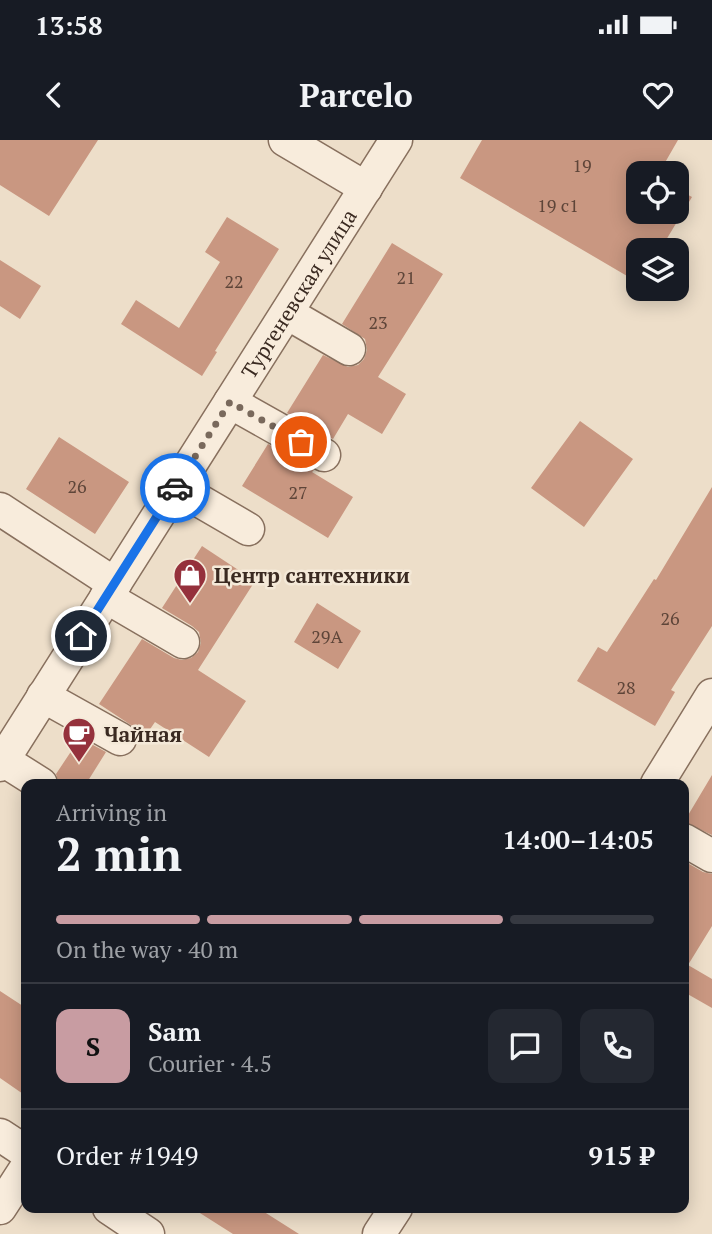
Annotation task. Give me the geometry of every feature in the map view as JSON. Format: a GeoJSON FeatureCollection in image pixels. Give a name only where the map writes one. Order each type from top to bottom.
{"type":"FeatureCollection","features":[{"type":"Feature","properties":{"kind":"street"},"geometry":{"type":"LineString","coordinates":[[285,140],[366,188]]}},
{"type":"Feature","properties":{"kind":"street","name":"Тургеневская улица"},"geometry":{"type":"LineString","coordinates":[[5,747],[43,696],[396,140]]}},
{"type":"Feature","properties":{"kind":"street"},"geometry":{"type":"LineString","coordinates":[[287,313],[349,349]]}},
{"type":"Feature","properties":{"kind":"street"},"geometry":{"type":"LineString","coordinates":[[230,402],[324,456]]}},
{"type":"Feature","properties":{"kind":"street"},"geometry":{"type":"LineString","coordinates":[[176,487],[248,529]]}},
{"type":"Feature","properties":{"kind":"street"},"geometry":{"type":"LineString","coordinates":[[0,509],[183,642]]}},
{"type":"Feature","properties":{"kind":"street"},"geometry":{"type":"LineString","coordinates":[[662,779],[702,735],[712,695]]}},
{"type":"Feature","properties":{"kind":"street"},"geometry":{"type":"LineString","coordinates":[[43,696],[120,739]]}},
{"type":"Feature","properties":{"kind":"street"},"geometry":{"type":"LineString","coordinates":[[5,747],[36,779]]}},
{"type":"Feature","properties":{"kind":"street"},"geometry":{"type":"LineString","coordinates":[[689,843],[712,856]]}},
{"type":"Feature","properties":{"kind":"street"},"geometry":{"type":"LineString","coordinates":[[0,1135],[21,1149]]}},
{"type":"Feature","properties":{"kind":"street"},"geometry":{"type":"LineString","coordinates":[[0,1208],[21,1176]]}},
{"type":"Feature","properties":{"kind":"street"},"geometry":{"type":"LineString","coordinates":[[116,1213],[148,1234]]}},
{"type":"Feature","properties":{"kind":"street"},"geometry":{"type":"LineString","coordinates":[[379,1234],[393,1213]]}},
{"type":"Feature","properties":{"kind":"building"},"geometry":{"type":"Polygon","coordinates":[[[0,140],[98,140],[49,216],[0,185],[0,140]]]}},
{"type":"Feature","properties":{"kind":"building"},"geometry":{"type":"Polygon","coordinates":[[[482,140],[678,140],[666,161],[626,161],[626,224],[676,224],[667,238],[626,238],[626,275],[460,178],[482,140]]]}},
{"type":"Feature","properties":{"kind":"building"},"geometry":{"type":"Polygon","coordinates":[[[227,217],[279,249],[202,376],[121,324],[136,300],[179,328],[220,262],[205,252],[227,217]]]}},
{"type":"Feature","properties":{"kind":"building"},"geometry":{"type":"Polygon","coordinates":[[[392,243],[443,274],[378,377],[406,394],[382,434],[348,414],[333,439],[287,413],[323,355],[348,367],[358,365],[364,359],[367,350],[365,339],[342,324],[392,243]]]}},
{"type":"Feature","properties":{"kind":"building"},"geometry":{"type":"Polygon","coordinates":[[[0,260],[41,286],[20,319],[0,306],[0,260]]]}},
{"type":"Feature","properties":{"kind":"building"},"geometry":{"type":"Polygon","coordinates":[[[580,421],[633,459],[584,527],[531,488],[580,421]]]}},
{"type":"Feature","properties":{"kind":"building"},"geometry":{"type":"Polygon","coordinates":[[[59,437],[129,482],[95,534],[26,489],[59,437]]]}},
{"type":"Feature","properties":{"kind":"building"},"geometry":{"type":"Polygon","coordinates":[[[268,444],[314,470],[312,472],[353,497],[328,538],[242,486],[268,444]]]}},
{"type":"Feature","properties":{"kind":"building"},"geometry":{"type":"Polygon","coordinates":[[[712,487],[712,626],[671,690],[675,692],[655,726],[577,681],[598,647],[607,652],[654,579],[656,580],[712,487]]]}},
{"type":"Feature","properties":{"kind":"building"},"geometry":{"type":"Polygon","coordinates":[[[202,546],[255,581],[198,670],[246,701],[209,757],[155,722],[146,735],[99,704],[142,639],[182,660],[191,658],[198,652],[201,643],[199,632],[162,608],[202,546]]]}},
{"type":"Feature","properties":{"kind":"building"},"geometry":{"type":"Polygon","coordinates":[[[317,603],[361,631],[338,669],[294,642],[317,603]]]}},
{"type":"Feature","properties":{"kind":"building"},"geometry":{"type":"Polygon","coordinates":[[[80,738],[106,752],[89,779],[58,779],[56,774],[80,738]]]}},
{"type":"Feature","properties":{"kind":"building"},"geometry":{"type":"Polygon","coordinates":[[[712,775],[712,835],[689,824],[689,814],[712,775]]]}},
{"type":"Feature","properties":{"kind":"building"},"geometry":{"type":"Polygon","coordinates":[[[689,864],[712,874],[712,926],[689,963],[689,864]]]}},
{"type":"Feature","properties":{"kind":"building"},"geometry":{"type":"Polygon","coordinates":[[[689,966],[712,979],[712,1008],[689,995],[689,966]]]}},
{"type":"Feature","properties":{"kind":"building"},"geometry":{"type":"Polygon","coordinates":[[[0,991],[21,1005],[21,1093],[0,1078],[0,991]]]}},
{"type":"Feature","properties":{"kind":"building"},"geometry":{"type":"Polygon","coordinates":[[[200,1213],[266,1213],[299,1234],[233,1234],[200,1213]]]}},
{"type":"Feature","properties":{"kind":"way so far"},"geometry":{"type":"LineString","coordinates":[[175,488],[230,402],[301,442]]}},
{"type":"Feature","properties":{"kind":"place","name":"Центр сантехники"},"geometry":{"type":"Point","coordinates":[190,605]}},
{"type":"Feature","properties":{"kind":"place","name":"Чайная"},"geometry":{"type":"Point","coordinates":[79,764]}},
{"type":"Feature","properties":{"kind":"route"},"geometry":{"type":"LineString","coordinates":[[81,636],[175,488]]}}]}
